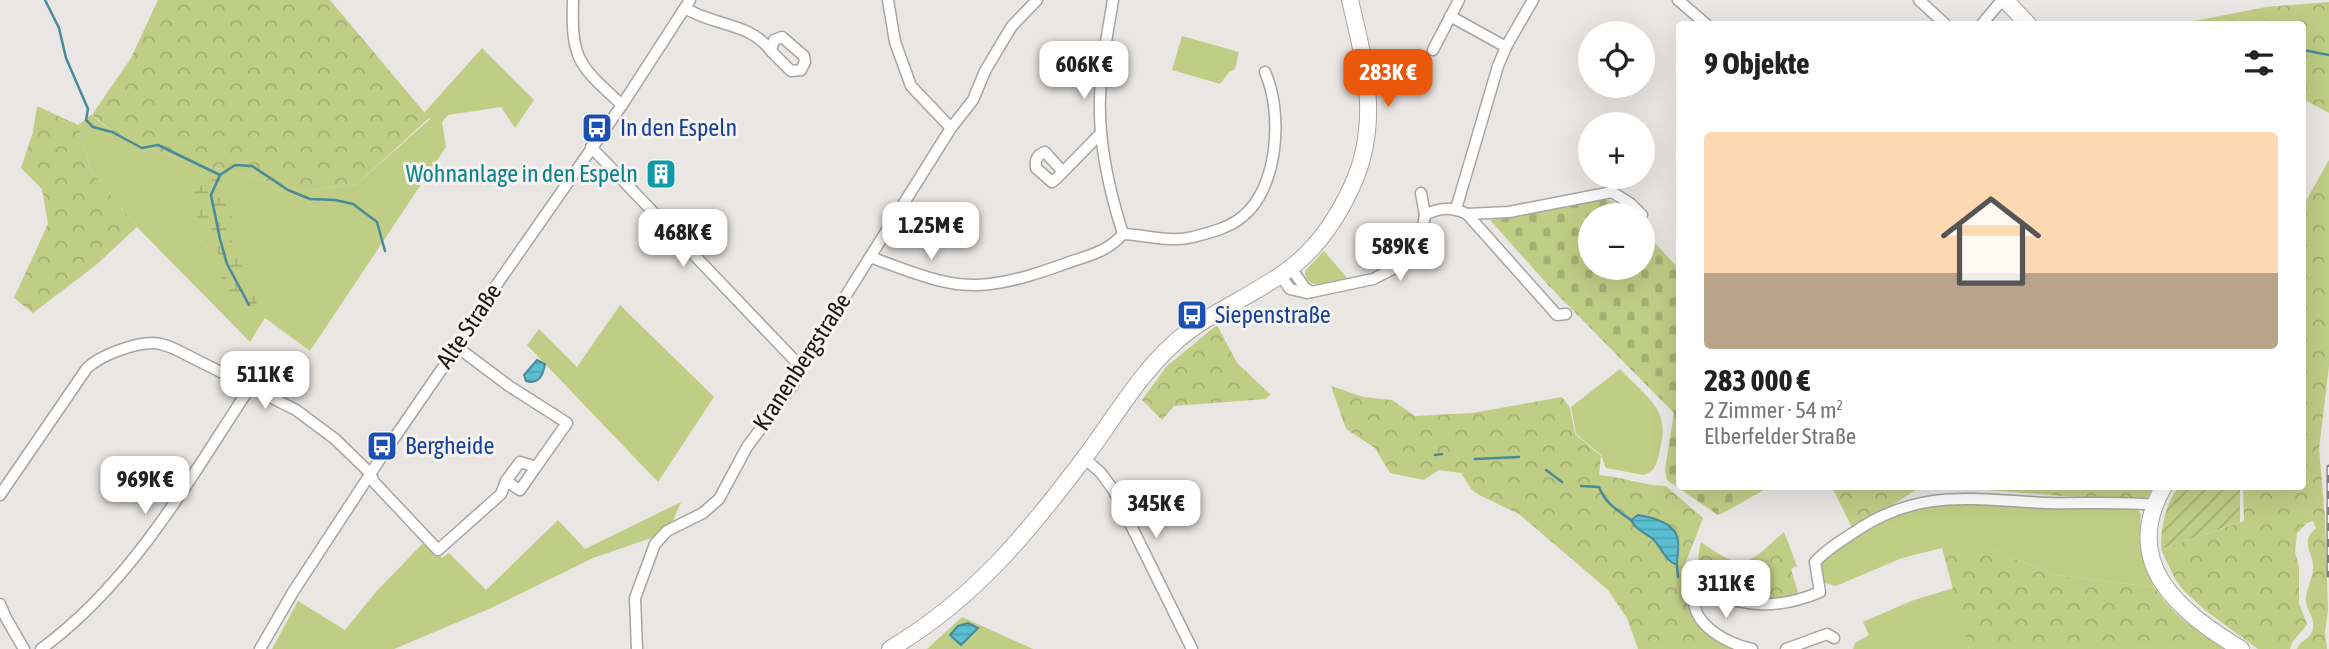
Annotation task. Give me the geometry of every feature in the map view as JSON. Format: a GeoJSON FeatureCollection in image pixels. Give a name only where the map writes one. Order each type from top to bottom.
{"type":"FeatureCollection","features":[{"type":"Feature","properties":{"kind":"main road"},"geometry":{"type":"LineString","coordinates":[[890,649],[938,618],[989,573],[1044,510],[1140,382],[1173,344],[1199,324],[1285,272],[1328,229],[1353,184],[1364,153],[1369,123],[1368,81],[1350,0]]}},
{"type":"Feature","properties":{"kind":"main road"},"geometry":{"type":"LineString","coordinates":[[2004,0],[2025,21]]}},
{"type":"Feature","properties":{"kind":"main road"},"geometry":{"type":"LineString","coordinates":[[2162,490],[2155,505],[2148,536],[2150,558],[2164,586],[2180,605],[2214,633],[2241,649]]}},
{"type":"Feature","properties":{"kind":"street"},"geometry":{"type":"LineString","coordinates":[[573,0],[574,45],[579,60],[590,75],[622,105]]}},
{"type":"Feature","properties":{"kind":"street"},"geometry":{"type":"LineString","coordinates":[[888,0],[895,42],[908,81],[951,128]]}},
{"type":"Feature","properties":{"kind":"street","name":"Kranenbergstraße"},"geometry":{"type":"LineString","coordinates":[[637,649],[635,598],[655,544],[667,531],[703,513],[719,499],[747,447],[793,385],[801,367],[951,128],[973,100],[985,71],[1012,26],[1037,0]]}},
{"type":"Feature","properties":{"kind":"street"},"geometry":{"type":"LineString","coordinates":[[1114,0],[1100,93],[1101,133],[1112,202],[1123,234]]}},
{"type":"Feature","properties":{"kind":"street"},"geometry":{"type":"LineString","coordinates":[[1433,50],[1459,0]]}},
{"type":"Feature","properties":{"kind":"street"},"geometry":{"type":"LineString","coordinates":[[1456,209],[1497,66],[1532,0]]}},
{"type":"Feature","properties":{"kind":"street"},"geometry":{"type":"LineString","coordinates":[[1678,0],[1702,21]]}},
{"type":"Feature","properties":{"kind":"street"},"geometry":{"type":"LineString","coordinates":[[1919,0],[1942,21]]}},
{"type":"Feature","properties":{"kind":"street"},"geometry":{"type":"LineString","coordinates":[[1985,21],[2004,0]]}},
{"type":"Feature","properties":{"kind":"street","name":"Alte Straße"},"geometry":{"type":"LineString","coordinates":[[260,649],[286,603],[370,474],[479,310],[622,105],[687,4],[710,21],[753,32],[771,51]]}},
{"type":"Feature","properties":{"kind":"street"},"geometry":{"type":"LineString","coordinates":[[1450,16],[1506,47]]}},
{"type":"Feature","properties":{"kind":"street"},"geometry":{"type":"LineString","coordinates":[[1123,234],[1192,238],[1234,223],[1248,211],[1262,189],[1273,159],[1275,121],[1272,87],[1265,72]]}},
{"type":"Feature","properties":{"kind":"street"},"geometry":{"type":"LineString","coordinates":[[1063,172],[1101,133]]}},
{"type":"Feature","properties":{"kind":"street"},"geometry":{"type":"LineString","coordinates":[[591,147],[801,367]]}},
{"type":"Feature","properties":{"kind":"street"},"geometry":{"type":"LineString","coordinates":[[1467,214],[1509,212],[1612,192],[1629,203]]}},
{"type":"Feature","properties":{"kind":"street"},"geometry":{"type":"LineString","coordinates":[[1285,272],[1290,289],[1300,293],[1364,282],[1391,270],[1413,251],[1422,232],[1425,215],[1421,193]]}},
{"type":"Feature","properties":{"kind":"street"},"geometry":{"type":"LineString","coordinates":[[1425,215],[1447,208],[1467,214],[1557,314],[1566,314]]}},
{"type":"Feature","properties":{"kind":"street"},"geometry":{"type":"LineString","coordinates":[[870,257],[925,276],[964,284],[989,285],[1039,273],[1111,247],[1123,234]]}},
{"type":"Feature","properties":{"kind":"street"},"geometry":{"type":"LineString","coordinates":[[0,495],[87,368],[96,359],[146,344],[163,344],[251,386],[296,410],[322,428],[370,474],[374,482],[438,550],[501,494],[506,481],[520,462],[536,467]]}},
{"type":"Feature","properties":{"kind":"street"},"geometry":{"type":"LineString","coordinates":[[457,346],[509,386],[567,422],[520,490],[506,481]]}},
{"type":"Feature","properties":{"kind":"street"},"geometry":{"type":"LineString","coordinates":[[41,649],[82,617],[125,571],[251,386]]}},
{"type":"Feature","properties":{"kind":"street"},"geometry":{"type":"LineString","coordinates":[[1084,458],[1101,473],[1114,491],[1192,649]]}},
{"type":"Feature","properties":{"kind":"street"},"geometry":{"type":"LineString","coordinates":[[1752,649],[1719,635],[1699,618],[1694,609],[1693,598],[1698,589],[1733,601],[1758,605],[1802,599],[1820,592],[1815,562],[1875,518],[1901,507],[1926,501],[1963,499],[2155,505]]}},
{"type":"Feature","properties":{"kind":"street"},"geometry":{"type":"LineString","coordinates":[[0,604],[24,649]]}},
{"type":"Feature","properties":{"kind":"street"},"geometry":{"type":"LineString","coordinates":[[1786,649],[1827,634],[1835,638]]}},
{"type":"Feature","properties":{"kind":"green space"},"geometry":{"type":"Polygon","coordinates":[[[158,0],[330,0],[429,118],[357,184],[304,191],[186,160],[124,140],[92,115],[131,58],[158,0]]]}},
{"type":"Feature","properties":{"kind":"green space"},"geometry":{"type":"Polygon","coordinates":[[[2329,2],[2329,113],[2306,101],[2306,21],[2194,21],[2266,7],[2329,2]]]}},
{"type":"Feature","properties":{"kind":"green space"},"geometry":{"type":"Polygon","coordinates":[[[1182,36],[1239,52],[1235,69],[1229,72],[1220,84],[1172,70],[1182,36]]]}},
{"type":"Feature","properties":{"kind":"green space"},"geometry":{"type":"Polygon","coordinates":[[[482,48],[534,100],[515,128],[501,107],[448,115],[442,122],[446,147],[310,351],[265,318],[250,342],[137,227],[91,171],[78,125],[91,115],[124,140],[186,160],[304,191],[357,184],[430,119],[424,113],[482,48]]]}},
{"type":"Feature","properties":{"kind":"green space"},"geometry":{"type":"Polygon","coordinates":[[[37,106],[78,125],[91,171],[137,227],[96,265],[33,313],[14,298],[48,224],[42,189],[21,168],[33,132],[37,106]]]}},
{"type":"Feature","properties":{"kind":"green space"},"geometry":{"type":"Polygon","coordinates":[[[2329,160],[2329,366],[2319,449],[2325,518],[2327,649],[2297,649],[2313,628],[2306,599],[2313,569],[2308,539],[2316,528],[2313,521],[2297,533],[2295,552],[2299,567],[2299,603],[2307,624],[2290,649],[2258,649],[2206,611],[2184,591],[2175,579],[2161,549],[2244,521],[2243,490],[2306,490],[2306,201],[2329,160]]]}},
{"type":"Feature","properties":{"kind":"green space"},"geometry":{"type":"Polygon","coordinates":[[[210,169],[224,184],[226,202],[234,222],[226,230],[243,264],[239,271],[251,286],[257,304],[245,313],[225,288],[220,256],[199,231],[193,193],[194,173],[210,169]]]}},
{"type":"Feature","properties":{"kind":"green space"},"geometry":{"type":"Polygon","coordinates":[[[1599,199],[1615,203],[1578,203],[1599,199]]]}},
{"type":"Feature","properties":{"kind":"green space"},"geometry":{"type":"Polygon","coordinates":[[[1578,203],[1578,280],[1655,280],[1655,243],[1676,266],[1676,486],[1667,480],[1665,469],[1674,413],[1548,285],[1490,220],[1578,203]]]}},
{"type":"Feature","properties":{"kind":"green space"},"geometry":{"type":"Polygon","coordinates":[[[1324,251],[1348,279],[1315,284],[1306,278],[1305,271],[1324,251]]]}},
{"type":"Feature","properties":{"kind":"green space"},"geometry":{"type":"Polygon","coordinates":[[[620,305],[714,397],[658,482],[527,345],[539,329],[577,367],[620,305]]]}},
{"type":"Feature","properties":{"kind":"green space"},"geometry":{"type":"Polygon","coordinates":[[[1217,325],[1237,363],[1271,395],[1265,399],[1174,406],[1162,420],[1142,400],[1167,366],[1217,325]]]}},
{"type":"Feature","properties":{"kind":"green space"},"geometry":{"type":"Polygon","coordinates":[[[1620,369],[1649,398],[1660,416],[1662,439],[1656,465],[1653,470],[1643,475],[1606,468],[1601,455],[1576,434],[1571,407],[1620,369]]]}},
{"type":"Feature","properties":{"kind":"green space"},"geometry":{"type":"Polygon","coordinates":[[[1331,386],[1363,397],[1392,400],[1415,416],[1472,413],[1562,397],[1570,408],[1575,434],[1601,456],[1599,475],[1666,486],[1703,518],[1684,567],[1688,586],[1686,602],[1700,627],[1739,649],[1638,649],[1627,618],[1608,590],[1519,514],[1471,489],[1461,473],[1439,470],[1424,480],[1390,473],[1375,448],[1346,429],[1331,386]]]}},
{"type":"Feature","properties":{"kind":"green space"},"geometry":{"type":"Polygon","coordinates":[[[1682,490],[1764,490],[1718,515],[1682,490]]]}},
{"type":"Feature","properties":{"kind":"green space"},"geometry":{"type":"Polygon","coordinates":[[[1833,490],[1916,490],[1853,530],[1833,490]]]}},
{"type":"Feature","properties":{"kind":"green space"},"geometry":{"type":"Polygon","coordinates":[[[1989,490],[2151,490],[2146,500],[1989,490]]]}},
{"type":"Feature","properties":{"kind":"green space"},"geometry":{"type":"Polygon","coordinates":[[[2176,490],[2240,490],[2240,522],[2161,549],[2165,516],[2176,490]]]}},
{"type":"Feature","properties":{"kind":"green space"},"geometry":{"type":"Polygon","coordinates":[[[681,502],[670,528],[654,537],[593,558],[489,609],[394,649],[272,649],[298,601],[345,630],[375,593],[426,540],[442,558],[449,553],[486,590],[558,520],[585,549],[681,502]]]}},
{"type":"Feature","properties":{"kind":"green space"},"geometry":{"type":"Polygon","coordinates":[[[1933,502],[2137,509],[2141,514],[2142,551],[2154,587],[2056,575],[1986,548],[1942,548],[1902,558],[1836,586],[1825,583],[1819,574],[1821,563],[1828,554],[1882,517],[1933,502]]]}},
{"type":"Feature","properties":{"kind":"green space"},"geometry":{"type":"Polygon","coordinates":[[[1784,532],[1797,566],[1791,569],[1799,596],[1769,602],[1754,601],[1709,585],[1700,573],[1698,564],[1701,542],[1727,559],[1745,562],[1784,532]]]}},
{"type":"Feature","properties":{"kind":"green space"},"geometry":{"type":"Polygon","coordinates":[[[1942,548],[1986,548],[2056,575],[2154,587],[2178,615],[2228,649],[1969,649],[1942,548]]]}},
{"type":"Feature","properties":{"kind":"green space"},"geometry":{"type":"Polygon","coordinates":[[[1954,588],[1969,649],[1853,649],[1855,643],[1869,635],[1863,622],[1911,601],[1954,588]]]}},
{"type":"Feature","properties":{"kind":"green space"},"geometry":{"type":"Polygon","coordinates":[[[962,617],[1033,649],[927,649],[962,617]]]}},
{"type":"Feature","properties":{"kind":"water"},"geometry":{"type":"Polygon","coordinates":[[[537,360],[545,364],[542,375],[534,382],[526,381],[524,375],[537,360]]]}},
{"type":"Feature","properties":{"kind":"water"},"geometry":{"type":"Polygon","coordinates":[[[1638,515],[1671,527],[1677,536],[1677,565],[1653,539],[1633,523],[1631,520],[1638,515]]]}},
{"type":"Feature","properties":{"kind":"water"},"geometry":{"type":"Polygon","coordinates":[[[968,623],[978,628],[961,645],[950,635],[958,626],[968,623]]]}},
{"type":"Feature","properties":{"kind":"waterway"},"geometry":{"type":"LineString","coordinates":[[45,0],[59,28],[66,58],[88,109],[86,120],[93,127],[112,132],[142,148],[158,145],[220,175],[235,165],[252,166],[288,190],[310,199],[353,204],[377,222],[385,251]]}},
{"type":"Feature","properties":{"kind":"waterway"},"geometry":{"type":"LineString","coordinates":[[2306,51],[2329,55]]}},
{"type":"Feature","properties":{"kind":"waterway"},"geometry":{"type":"LineString","coordinates":[[220,175],[211,195],[220,239],[227,264],[249,305]]}},
{"type":"Feature","properties":{"kind":"waterway"},"geometry":{"type":"LineString","coordinates":[[1435,455],[1442,454]]}},
{"type":"Feature","properties":{"kind":"waterway"},"geometry":{"type":"LineString","coordinates":[[1475,459],[1519,457]]}},
{"type":"Feature","properties":{"kind":"waterway"},"geometry":{"type":"LineString","coordinates":[[1546,470],[1562,482]]}},
{"type":"Feature","properties":{"kind":"waterway"},"geometry":{"type":"LineString","coordinates":[[1581,486],[1599,487],[1608,502],[1631,520]]}},
{"type":"Feature","properties":{"kind":"waterway"},"geometry":{"type":"LineString","coordinates":[[1677,565],[1678,577]]}},
{"type":"Feature","properties":{"kind":"railway"},"geometry":{"type":"LineString","coordinates":[[2329,467],[2329,575]]}},
{"type":"Feature","properties":{"kind":"place","name":"In den Espeln"},"geometry":{"type":"Point","coordinates":[597,128]}},
{"type":"Feature","properties":{"kind":"place","name":"Wohnanlage in den Espeln"},"geometry":{"type":"Point","coordinates":[661,174]}},
{"type":"Feature","properties":{"kind":"place","name":"Siepenstraße"},"geometry":{"type":"Point","coordinates":[1192,315]}},
{"type":"Feature","properties":{"kind":"place","name":"Bergheide"},"geometry":{"type":"Point","coordinates":[382,446]}}]}
